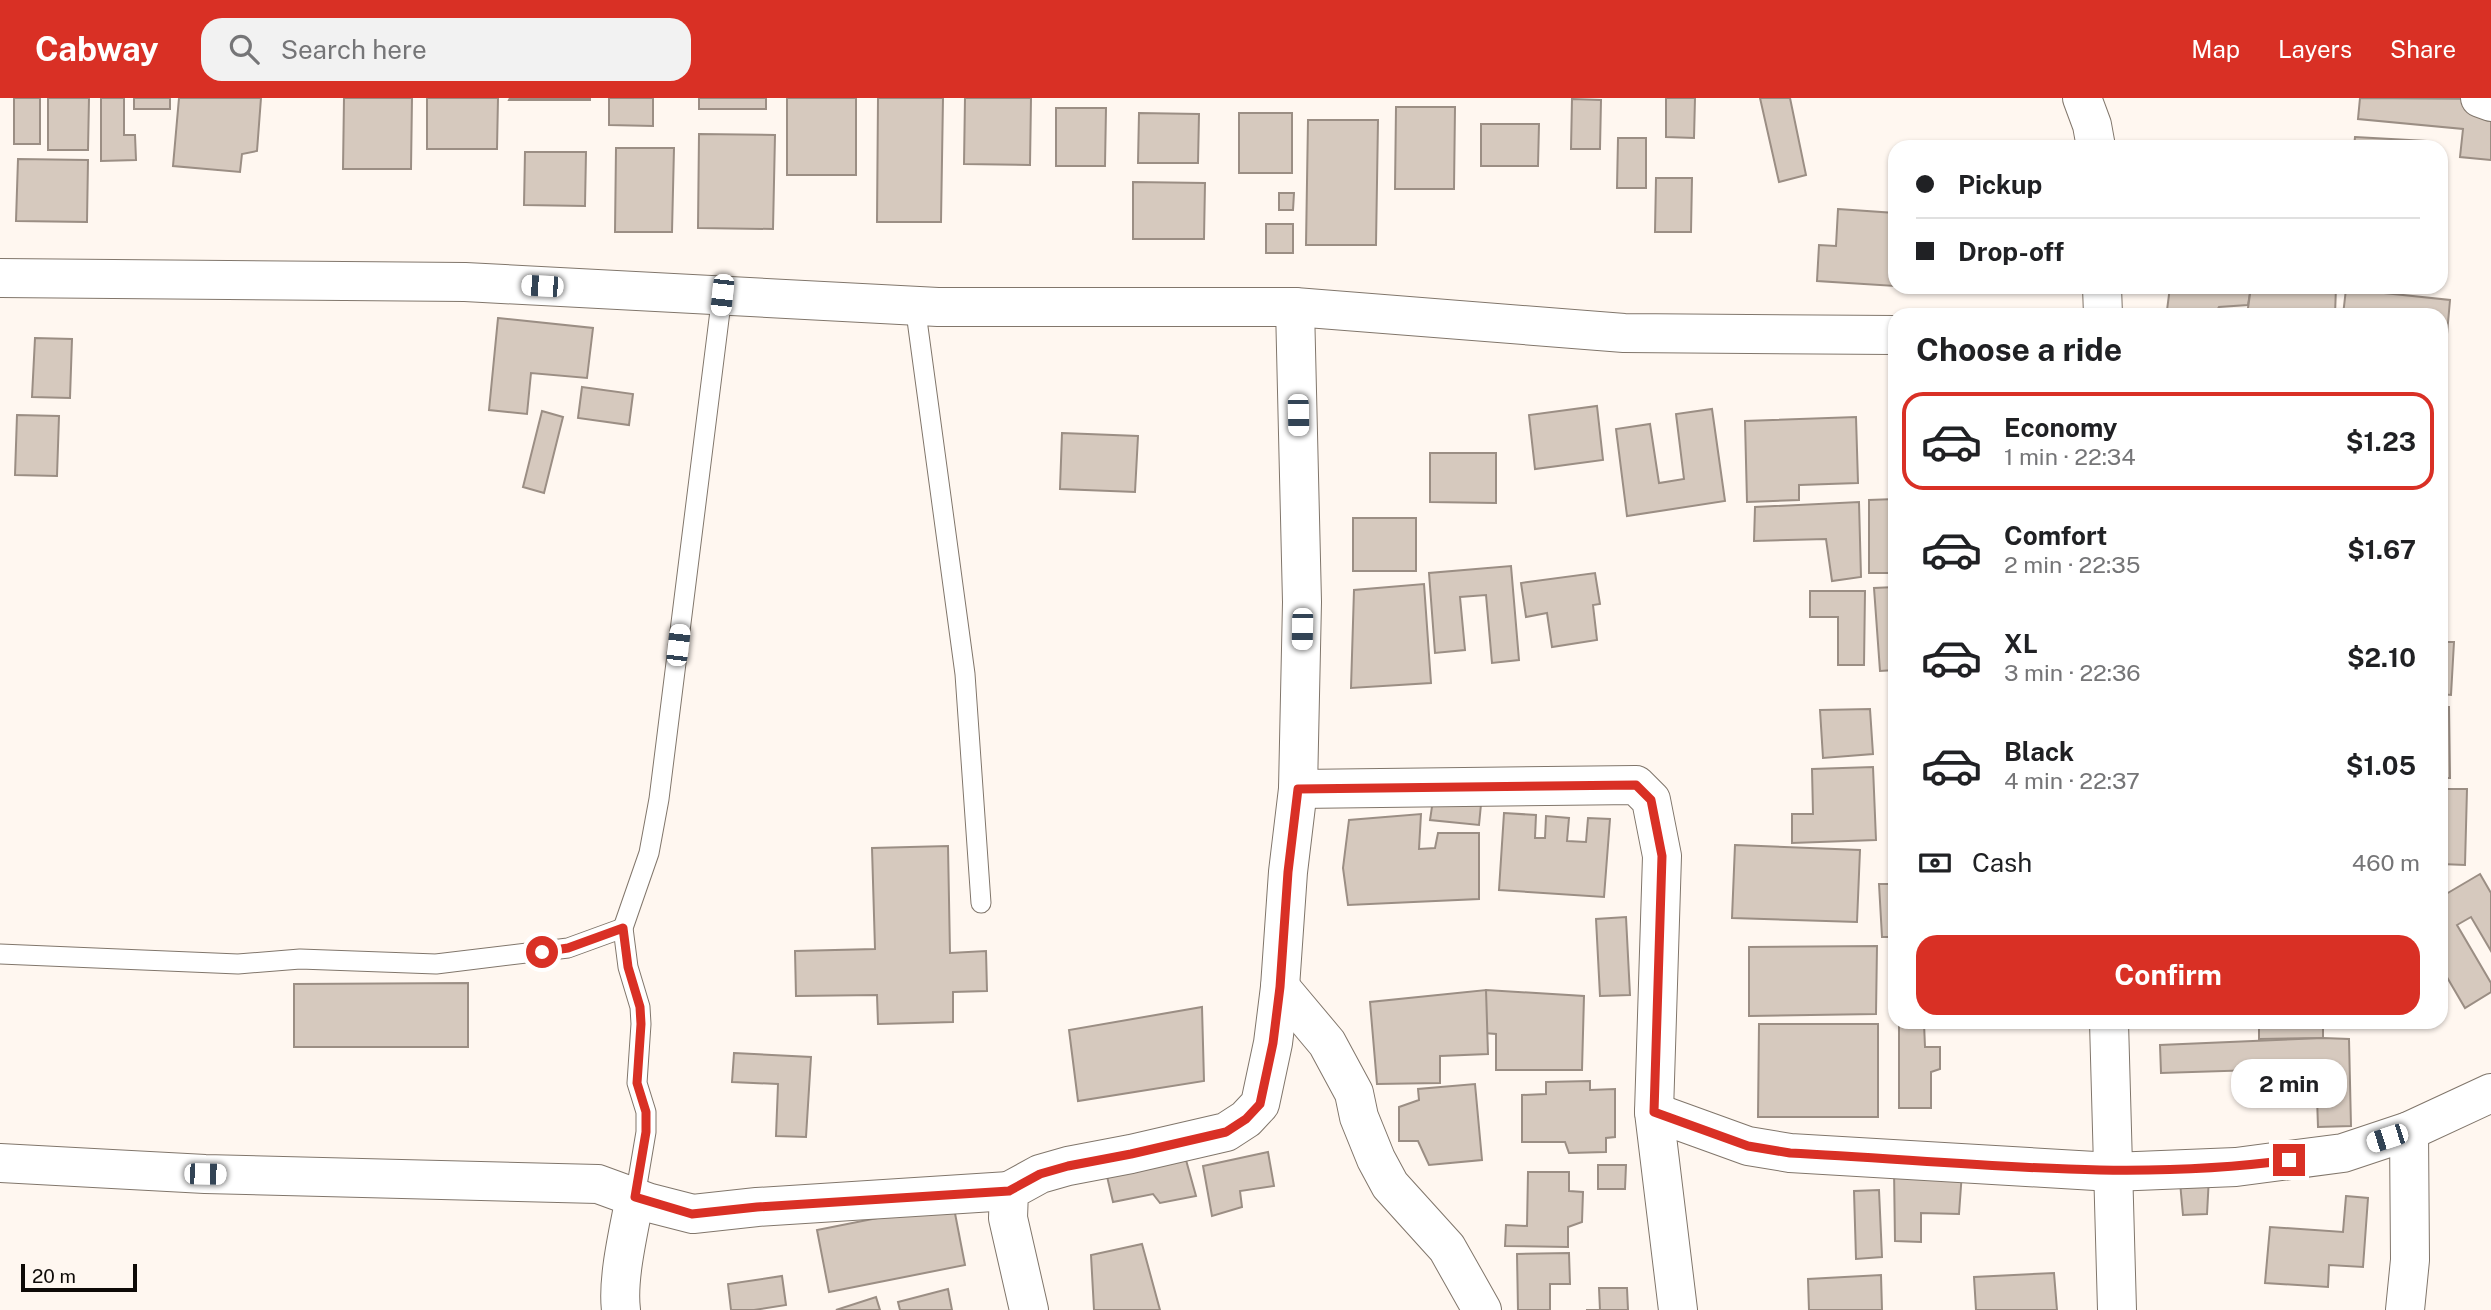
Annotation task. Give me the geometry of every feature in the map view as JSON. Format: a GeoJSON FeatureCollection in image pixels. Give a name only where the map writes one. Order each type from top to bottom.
{"type":"FeatureCollection","features":[{"type":"Feature","properties":{"kind":"street"},"geometry":{"type":"LineString","coordinates":[[2082,98],[2095,140]]}},
{"type":"Feature","properties":{"kind":"street"},"geometry":{"type":"LineString","coordinates":[[2480,98],[2491,102]]}},
{"type":"Feature","properties":{"kind":"street"},"geometry":{"type":"LineString","coordinates":[[0,278],[465,282],[915,305],[1295,307],[1624,334],[1888,335]]}},
{"type":"Feature","properties":{"kind":"street"},"geometry":{"type":"LineString","coordinates":[[0,1163],[205,1174],[598,1184],[692,1214],[757,1207],[1009,1191],[1040,1174],[1058,1168],[1226,1132],[1246,1119],[1260,1104],[1273,1043],[1298,789],[1302,603],[1295,307]]}},
{"type":"Feature","properties":{"kind":"street"},"geometry":{"type":"LineString","coordinates":[[1298,789],[1636,785],[1651,800],[1662,856],[1654,1112],[1678,1310]]}},
{"type":"Feature","properties":{"kind":"street"},"geometry":{"type":"LineString","coordinates":[[1280,987],[1327,1043],[1354,1093],[1359,1116],[1376,1159],[1390,1185],[1447,1248],[1482,1310]]}},
{"type":"Feature","properties":{"kind":"street"},"geometry":{"type":"LineString","coordinates":[[2109,1029],[2117,1310]]}},
{"type":"Feature","properties":{"kind":"street"},"geometry":{"type":"LineString","coordinates":[[1654,1112],[1748,1146],[1790,1153],[2112,1172],[2235,1167],[2343,1153],[2409,1130],[2491,1093]]}},
{"type":"Feature","properties":{"kind":"street"},"geometry":{"type":"LineString","coordinates":[[2405,1310],[2410,1260],[2409,1130]]}},
{"type":"Feature","properties":{"kind":"street"},"geometry":{"type":"LineString","coordinates":[[1009,1191],[1008,1218],[1029,1310]]}},
{"type":"Feature","properties":{"kind":"street"},"geometry":{"type":"LineString","coordinates":[[621,1310],[619,1296],[635,1197]]}},
{"type":"Feature","properties":{"kind":"lane"},"geometry":{"type":"LineString","coordinates":[[635,1197],[646,1132],[646,1112],[637,1083],[640,1007],[628,967],[623,928],[649,853],[659,799],[722,295]]}},
{"type":"Feature","properties":{"kind":"lane"},"geometry":{"type":"LineString","coordinates":[[915,305],[965,674],[981,903]]}},
{"type":"Feature","properties":{"kind":"lane"},"geometry":{"type":"LineString","coordinates":[[0,954],[237,964],[300,960],[436,964],[568,948],[623,928]]}},
{"type":"Feature","properties":{"kind":"building"},"geometry":{"type":"Polygon","coordinates":[[[14,98],[40,98],[40,144],[14,144],[14,98]]]}},
{"type":"Feature","properties":{"kind":"building"},"geometry":{"type":"Polygon","coordinates":[[[48,98],[89,98],[88,150],[48,150],[48,98]]]}},
{"type":"Feature","properties":{"kind":"building"},"geometry":{"type":"Polygon","coordinates":[[[101,98],[124,98],[124,135],[135,135],[136,160],[101,161],[101,98]]]}},
{"type":"Feature","properties":{"kind":"building"},"geometry":{"type":"Polygon","coordinates":[[[134,98],[170,98],[170,109],[134,109],[134,98]]]}},
{"type":"Feature","properties":{"kind":"building"},"geometry":{"type":"Polygon","coordinates":[[[179,98],[261,98],[257,151],[242,154],[240,172],[173,166],[179,98]]]}},
{"type":"Feature","properties":{"kind":"building"},"geometry":{"type":"Polygon","coordinates":[[[344,98],[412,98],[411,169],[343,169],[344,98]]]}},
{"type":"Feature","properties":{"kind":"building"},"geometry":{"type":"Polygon","coordinates":[[[427,98],[498,98],[497,149],[427,149],[427,98]]]}},
{"type":"Feature","properties":{"kind":"building"},"geometry":{"type":"Polygon","coordinates":[[[590,98],[590,100],[509,100],[590,98]]]}},
{"type":"Feature","properties":{"kind":"building"},"geometry":{"type":"Polygon","coordinates":[[[609,98],[653,98],[653,126],[609,125],[609,98]]]}},
{"type":"Feature","properties":{"kind":"building"},"geometry":{"type":"Polygon","coordinates":[[[699,98],[766,98],[766,109],[699,109],[699,98]]]}},
{"type":"Feature","properties":{"kind":"building"},"geometry":{"type":"Polygon","coordinates":[[[787,98],[856,98],[856,175],[787,175],[787,98]]]}},
{"type":"Feature","properties":{"kind":"building"},"geometry":{"type":"Polygon","coordinates":[[[878,98],[943,98],[941,222],[877,222],[878,98]]]}},
{"type":"Feature","properties":{"kind":"building"},"geometry":{"type":"Polygon","coordinates":[[[965,98],[1031,98],[1030,165],[964,164],[965,98]]]}},
{"type":"Feature","properties":{"kind":"building"},"geometry":{"type":"Polygon","coordinates":[[[1666,98],[1695,98],[1694,138],[1666,137],[1666,98]]]}},
{"type":"Feature","properties":{"kind":"building"},"geometry":{"type":"Polygon","coordinates":[[[1760,98],[1790,98],[1806,175],[1779,182],[1760,98]]]}},
{"type":"Feature","properties":{"kind":"building"},"geometry":{"type":"Polygon","coordinates":[[[2360,98],[2491,99],[2491,160],[2460,157],[2463,129],[2358,119],[2360,98]]]}},
{"type":"Feature","properties":{"kind":"building"},"geometry":{"type":"Polygon","coordinates":[[[1572,99],[1601,100],[1600,149],[1571,149],[1572,99]]]}},
{"type":"Feature","properties":{"kind":"building"},"geometry":{"type":"Polygon","coordinates":[[[1396,107],[1455,107],[1454,189],[1395,189],[1396,107]]]}},
{"type":"Feature","properties":{"kind":"building"},"geometry":{"type":"Polygon","coordinates":[[[1056,108],[1106,108],[1105,166],[1056,166],[1056,108]]]}},
{"type":"Feature","properties":{"kind":"building"},"geometry":{"type":"Polygon","coordinates":[[[1139,113],[1199,114],[1198,163],[1138,163],[1139,113]]]}},
{"type":"Feature","properties":{"kind":"building"},"geometry":{"type":"Polygon","coordinates":[[[1239,113],[1292,113],[1292,173],[1239,173],[1239,113]]]}},
{"type":"Feature","properties":{"kind":"building"},"geometry":{"type":"Polygon","coordinates":[[[1308,120],[1378,120],[1376,245],[1306,245],[1308,120]]]}},
{"type":"Feature","properties":{"kind":"building"},"geometry":{"type":"Polygon","coordinates":[[[1481,124],[1539,124],[1538,166],[1481,166],[1481,124]]]}},
{"type":"Feature","properties":{"kind":"building"},"geometry":{"type":"Polygon","coordinates":[[[699,134],[775,135],[773,229],[698,228],[699,134]]]}},
{"type":"Feature","properties":{"kind":"building"},"geometry":{"type":"Polygon","coordinates":[[[2355,137],[2408,140],[2355,140],[2355,137]]]}},
{"type":"Feature","properties":{"kind":"building"},"geometry":{"type":"Polygon","coordinates":[[[1618,138],[1646,138],[1646,188],[1617,188],[1618,138]]]}},
{"type":"Feature","properties":{"kind":"building"},"geometry":{"type":"Polygon","coordinates":[[[616,148],[674,148],[672,232],[615,232],[616,148]]]}},
{"type":"Feature","properties":{"kind":"building"},"geometry":{"type":"Polygon","coordinates":[[[525,152],[586,152],[585,206],[524,205],[525,152]]]}},
{"type":"Feature","properties":{"kind":"building"},"geometry":{"type":"Polygon","coordinates":[[[18,159],[88,160],[87,222],[16,221],[18,159]]]}},
{"type":"Feature","properties":{"kind":"building"},"geometry":{"type":"Polygon","coordinates":[[[1656,178],[1692,178],[1691,232],[1655,232],[1656,178]]]}},
{"type":"Feature","properties":{"kind":"building"},"geometry":{"type":"Polygon","coordinates":[[[1133,182],[1205,183],[1204,239],[1133,239],[1133,182]]]}},
{"type":"Feature","properties":{"kind":"building"},"geometry":{"type":"Polygon","coordinates":[[[1279,193],[1294,193],[1293,210],[1279,210],[1279,193]]]}},
{"type":"Feature","properties":{"kind":"building"},"geometry":{"type":"Polygon","coordinates":[[[1838,209],[1888,213],[1888,286],[1817,281],[1819,245],[1836,246],[1838,209]]]}},
{"type":"Feature","properties":{"kind":"building"},"geometry":{"type":"Polygon","coordinates":[[[1266,224],[1293,224],[1293,253],[1266,253],[1266,224]]]}},
{"type":"Feature","properties":{"kind":"building"},"geometry":{"type":"Polygon","coordinates":[[[2169,294],[2250,294],[2248,305],[2167,308],[2169,294]]]}},
{"type":"Feature","properties":{"kind":"building"},"geometry":{"type":"Polygon","coordinates":[[[2250,294],[2336,294],[2335,308],[2248,308],[2250,294]]]}},
{"type":"Feature","properties":{"kind":"building"},"geometry":{"type":"Polygon","coordinates":[[[2345,294],[2393,294],[2450,300],[2448,323],[2448,308],[2344,308],[2345,294]]]}},
{"type":"Feature","properties":{"kind":"building"},"geometry":{"type":"Polygon","coordinates":[[[498,318],[593,328],[587,378],[531,373],[527,414],[489,410],[498,318]]]}},
{"type":"Feature","properties":{"kind":"building"},"geometry":{"type":"Polygon","coordinates":[[[35,338],[72,339],[70,398],[32,397],[35,338]]]}},
{"type":"Feature","properties":{"kind":"building"},"geometry":{"type":"Polygon","coordinates":[[[582,387],[633,394],[629,425],[578,418],[582,387]]]}},
{"type":"Feature","properties":{"kind":"building"},"geometry":{"type":"Polygon","coordinates":[[[1597,406],[1603,460],[1535,469],[1529,415],[1597,406]]]}},
{"type":"Feature","properties":{"kind":"building"},"geometry":{"type":"Polygon","coordinates":[[[1712,409],[1725,501],[1627,516],[1616,429],[1650,424],[1659,483],[1684,479],[1676,414],[1712,409]]]}},
{"type":"Feature","properties":{"kind":"building"},"geometry":{"type":"Polygon","coordinates":[[[542,411],[563,417],[544,493],[523,487],[542,411]]]}},
{"type":"Feature","properties":{"kind":"building"},"geometry":{"type":"Polygon","coordinates":[[[17,415],[59,416],[57,476],[15,475],[17,415]]]}},
{"type":"Feature","properties":{"kind":"building"},"geometry":{"type":"Polygon","coordinates":[[[1856,417],[1858,483],[1799,485],[1799,500],[1747,502],[1745,421],[1856,417]]]}},
{"type":"Feature","properties":{"kind":"building"},"geometry":{"type":"Polygon","coordinates":[[[1062,433],[1138,436],[1135,492],[1060,489],[1062,433]]]}},
{"type":"Feature","properties":{"kind":"building"},"geometry":{"type":"Polygon","coordinates":[[[1430,453],[1496,453],[1496,503],[1430,502],[1430,453]]]}},
{"type":"Feature","properties":{"kind":"building"},"geometry":{"type":"Polygon","coordinates":[[[1888,499],[1888,573],[1869,573],[1869,500],[1888,499]]]}},
{"type":"Feature","properties":{"kind":"building"},"geometry":{"type":"Polygon","coordinates":[[[1859,502],[1861,577],[1832,581],[1826,539],[1754,541],[1755,507],[1859,502]]]}},
{"type":"Feature","properties":{"kind":"building"},"geometry":{"type":"Polygon","coordinates":[[[1353,518],[1416,518],[1416,571],[1353,571],[1353,518]]]}},
{"type":"Feature","properties":{"kind":"building"},"geometry":{"type":"Polygon","coordinates":[[[1511,566],[1519,660],[1492,663],[1486,595],[1460,597],[1465,650],[1435,653],[1429,573],[1511,566]]]}},
{"type":"Feature","properties":{"kind":"building"},"geometry":{"type":"Polygon","coordinates":[[[1595,573],[1600,604],[1593,605],[1597,640],[1552,647],[1547,613],[1526,617],[1521,583],[1595,573]]]}},
{"type":"Feature","properties":{"kind":"building"},"geometry":{"type":"Polygon","coordinates":[[[1424,584],[1431,683],[1351,688],[1354,590],[1424,584]]]}},
{"type":"Feature","properties":{"kind":"building"},"geometry":{"type":"Polygon","coordinates":[[[1888,587],[1888,670],[1880,671],[1874,588],[1888,587]]]}},
{"type":"Feature","properties":{"kind":"building"},"geometry":{"type":"Polygon","coordinates":[[[1810,591],[1865,591],[1864,665],[1838,665],[1838,617],[1810,617],[1810,591]]]}},
{"type":"Feature","properties":{"kind":"building"},"geometry":{"type":"Polygon","coordinates":[[[2448,642],[2454,642],[2451,695],[2448,695],[2448,642]]]}},
{"type":"Feature","properties":{"kind":"building"},"geometry":{"type":"Polygon","coordinates":[[[2448,707],[2449,707],[2448,778],[2448,707]]]}},
{"type":"Feature","properties":{"kind":"building"},"geometry":{"type":"Polygon","coordinates":[[[1870,709],[1873,754],[1823,758],[1820,710],[1870,709]]]}},
{"type":"Feature","properties":{"kind":"building"},"geometry":{"type":"Polygon","coordinates":[[[1873,767],[1876,840],[1792,843],[1792,814],[1813,814],[1812,769],[1873,767]]]}},
{"type":"Feature","properties":{"kind":"building"},"geometry":{"type":"Polygon","coordinates":[[[2448,789],[2467,789],[2465,865],[2448,864],[2448,789]]]}},
{"type":"Feature","properties":{"kind":"building"},"geometry":{"type":"Polygon","coordinates":[[[1434,793],[1482,794],[1479,825],[1430,820],[1434,793]]]}},
{"type":"Feature","properties":{"kind":"building"},"geometry":{"type":"Polygon","coordinates":[[[1504,813],[1536,815],[1535,838],[1545,838],[1546,816],[1569,818],[1567,841],[1586,842],[1588,818],[1610,819],[1604,897],[1499,890],[1504,813]]]}},
{"type":"Feature","properties":{"kind":"building"},"geometry":{"type":"Polygon","coordinates":[[[1421,814],[1419,849],[1435,848],[1438,833],[1479,833],[1479,899],[1348,905],[1343,868],[1349,820],[1421,814]]]}},
{"type":"Feature","properties":{"kind":"building"},"geometry":{"type":"Polygon","coordinates":[[[1735,845],[1860,850],[1857,922],[1732,918],[1735,845]]]}},
{"type":"Feature","properties":{"kind":"building"},"geometry":{"type":"Polygon","coordinates":[[[948,846],[950,953],[986,951],[987,991],[953,992],[953,1022],[878,1024],[877,995],[796,996],[795,951],[875,949],[872,848],[948,846]]]}},
{"type":"Feature","properties":{"kind":"building"},"geometry":{"type":"Polygon","coordinates":[[[2480,874],[2491,893],[2491,951],[2471,917],[2457,925],[2491,983],[2491,992],[2465,1008],[2448,979],[2448,893],[2480,874]]]}},
{"type":"Feature","properties":{"kind":"building"},"geometry":{"type":"Polygon","coordinates":[[[1879,884],[1888,884],[1888,937],[1882,937],[1879,884]]]}},
{"type":"Feature","properties":{"kind":"building"},"geometry":{"type":"Polygon","coordinates":[[[1626,917],[1630,995],[1600,996],[1596,919],[1626,917]]]}},
{"type":"Feature","properties":{"kind":"building"},"geometry":{"type":"Polygon","coordinates":[[[1877,946],[1876,1014],[1749,1016],[1749,947],[1877,946]]]}},
{"type":"Feature","properties":{"kind":"building"},"geometry":{"type":"Polygon","coordinates":[[[468,983],[468,1047],[294,1047],[294,984],[468,983]]]}},
{"type":"Feature","properties":{"kind":"building"},"geometry":{"type":"Polygon","coordinates":[[[1486,990],[1584,996],[1582,1070],[1496,1070],[1496,1034],[1484,1033],[1486,990]]]}},
{"type":"Feature","properties":{"kind":"building"},"geometry":{"type":"Polygon","coordinates":[[[1486,990],[1488,1054],[1440,1056],[1440,1083],[1377,1084],[1370,1002],[1486,990]]]}},
{"type":"Feature","properties":{"kind":"building"},"geometry":{"type":"Polygon","coordinates":[[[1202,1007],[1204,1081],[1078,1101],[1069,1030],[1202,1007]]]}},
{"type":"Feature","properties":{"kind":"building"},"geometry":{"type":"Polygon","coordinates":[[[1759,1024],[1878,1024],[1878,1117],[1758,1117],[1759,1024]]]}},
{"type":"Feature","properties":{"kind":"building"},"geometry":{"type":"Polygon","coordinates":[[[1899,1029],[1924,1029],[1925,1047],[1940,1047],[1940,1069],[1931,1072],[1931,1108],[1899,1108],[1899,1029]]]}},
{"type":"Feature","properties":{"kind":"building"},"geometry":{"type":"Polygon","coordinates":[[[2259,1029],[2323,1029],[2323,1038],[2259,1039],[2259,1029]]]}},
{"type":"Feature","properties":{"kind":"building"},"geometry":{"type":"Polygon","coordinates":[[[2349,1039],[2351,1126],[2318,1127],[2316,1068],[2161,1073],[2160,1045],[2349,1039]]]}},
{"type":"Feature","properties":{"kind":"building"},"geometry":{"type":"Polygon","coordinates":[[[734,1053],[811,1057],[806,1137],[776,1136],[778,1084],[732,1082],[734,1053]]]}},
{"type":"Feature","properties":{"kind":"building"},"geometry":{"type":"Polygon","coordinates":[[[1590,1081],[1590,1090],[1615,1089],[1615,1137],[1606,1138],[1606,1152],[1569,1153],[1565,1142],[1522,1142],[1522,1095],[1546,1094],[1546,1082],[1590,1081]]]}},
{"type":"Feature","properties":{"kind":"building"},"geometry":{"type":"Polygon","coordinates":[[[1475,1084],[1482,1160],[1429,1165],[1418,1141],[1399,1141],[1399,1107],[1419,1100],[1418,1089],[1475,1084]]]}},
{"type":"Feature","properties":{"kind":"building"},"geometry":{"type":"Polygon","coordinates":[[[1268,1152],[1274,1186],[1240,1191],[1242,1207],[1212,1216],[1203,1166],[1268,1152]]]}},
{"type":"Feature","properties":{"kind":"building"},"geometry":{"type":"Polygon","coordinates":[[[1186,1160],[1196,1196],[1160,1203],[1153,1194],[1113,1202],[1106,1172],[1186,1160]]]}},
{"type":"Feature","properties":{"kind":"building"},"geometry":{"type":"Polygon","coordinates":[[[1598,1165],[1626,1165],[1625,1189],[1598,1189],[1598,1165]]]}},
{"type":"Feature","properties":{"kind":"building"},"geometry":{"type":"Polygon","coordinates":[[[1894,1169],[1962,1172],[1959,1214],[1921,1213],[1921,1242],[1895,1241],[1894,1169]]]}},
{"type":"Feature","properties":{"kind":"building"},"geometry":{"type":"Polygon","coordinates":[[[1528,1172],[1569,1172],[1569,1191],[1583,1192],[1582,1222],[1568,1227],[1568,1247],[1505,1246],[1506,1225],[1527,1226],[1528,1172]]]}},
{"type":"Feature","properties":{"kind":"building"},"geometry":{"type":"Polygon","coordinates":[[[2209,1177],[2207,1214],[2183,1215],[2180,1182],[2209,1177]]]}},
{"type":"Feature","properties":{"kind":"building"},"geometry":{"type":"Polygon","coordinates":[[[1879,1190],[1882,1257],[1856,1259],[1854,1191],[1879,1190]]]}},
{"type":"Feature","properties":{"kind":"building"},"geometry":{"type":"Polygon","coordinates":[[[2346,1196],[2368,1198],[2363,1267],[2329,1265],[2328,1287],[2265,1283],[2270,1227],[2343,1232],[2346,1196]]]}},
{"type":"Feature","properties":{"kind":"building"},"geometry":{"type":"Polygon","coordinates":[[[953,1203],[965,1265],[829,1292],[817,1230],[953,1203]]]}},
{"type":"Feature","properties":{"kind":"building"},"geometry":{"type":"Polygon","coordinates":[[[1142,1244],[1160,1310],[1094,1310],[1091,1255],[1142,1244]]]}},
{"type":"Feature","properties":{"kind":"building"},"geometry":{"type":"Polygon","coordinates":[[[1569,1253],[1570,1284],[1550,1284],[1550,1310],[1518,1310],[1517,1254],[1569,1253]]]}},
{"type":"Feature","properties":{"kind":"building"},"geometry":{"type":"Polygon","coordinates":[[[2054,1273],[2057,1310],[1976,1310],[1974,1277],[2054,1273]]]}},
{"type":"Feature","properties":{"kind":"building"},"geometry":{"type":"Polygon","coordinates":[[[1881,1275],[1882,1310],[1809,1310],[1808,1279],[1881,1275]]]}},
{"type":"Feature","properties":{"kind":"building"},"geometry":{"type":"Polygon","coordinates":[[[782,1276],[786,1305],[731,1310],[728,1284],[782,1276]]]}},
{"type":"Feature","properties":{"kind":"building"},"geometry":{"type":"Polygon","coordinates":[[[1599,1288],[1627,1288],[1628,1310],[1600,1310],[1599,1288]]]}},
{"type":"Feature","properties":{"kind":"building"},"geometry":{"type":"Polygon","coordinates":[[[948,1289],[952,1310],[900,1310],[898,1302],[948,1289]]]}},
{"type":"Feature","properties":{"kind":"building"},"geometry":{"type":"Polygon","coordinates":[[[876,1297],[880,1310],[836,1310],[876,1297]]]}},
{"type":"Feature","properties":{"kind":"route"},"geometry":{"type":"LineString","coordinates":[[542,952],[568,948],[623,928],[628,967],[640,1007],[637,1083],[646,1112],[646,1132],[635,1197],[692,1214],[757,1207],[1009,1191],[1040,1174],[1068,1166],[1226,1132],[1246,1119],[1260,1104],[1273,1043],[1280,987],[1288,872],[1298,789],[1636,785],[1651,800],[1662,856],[1654,1112],[1748,1146],[1790,1153],[2112,1172],[2235,1167],[2289,1160]]}}]}
